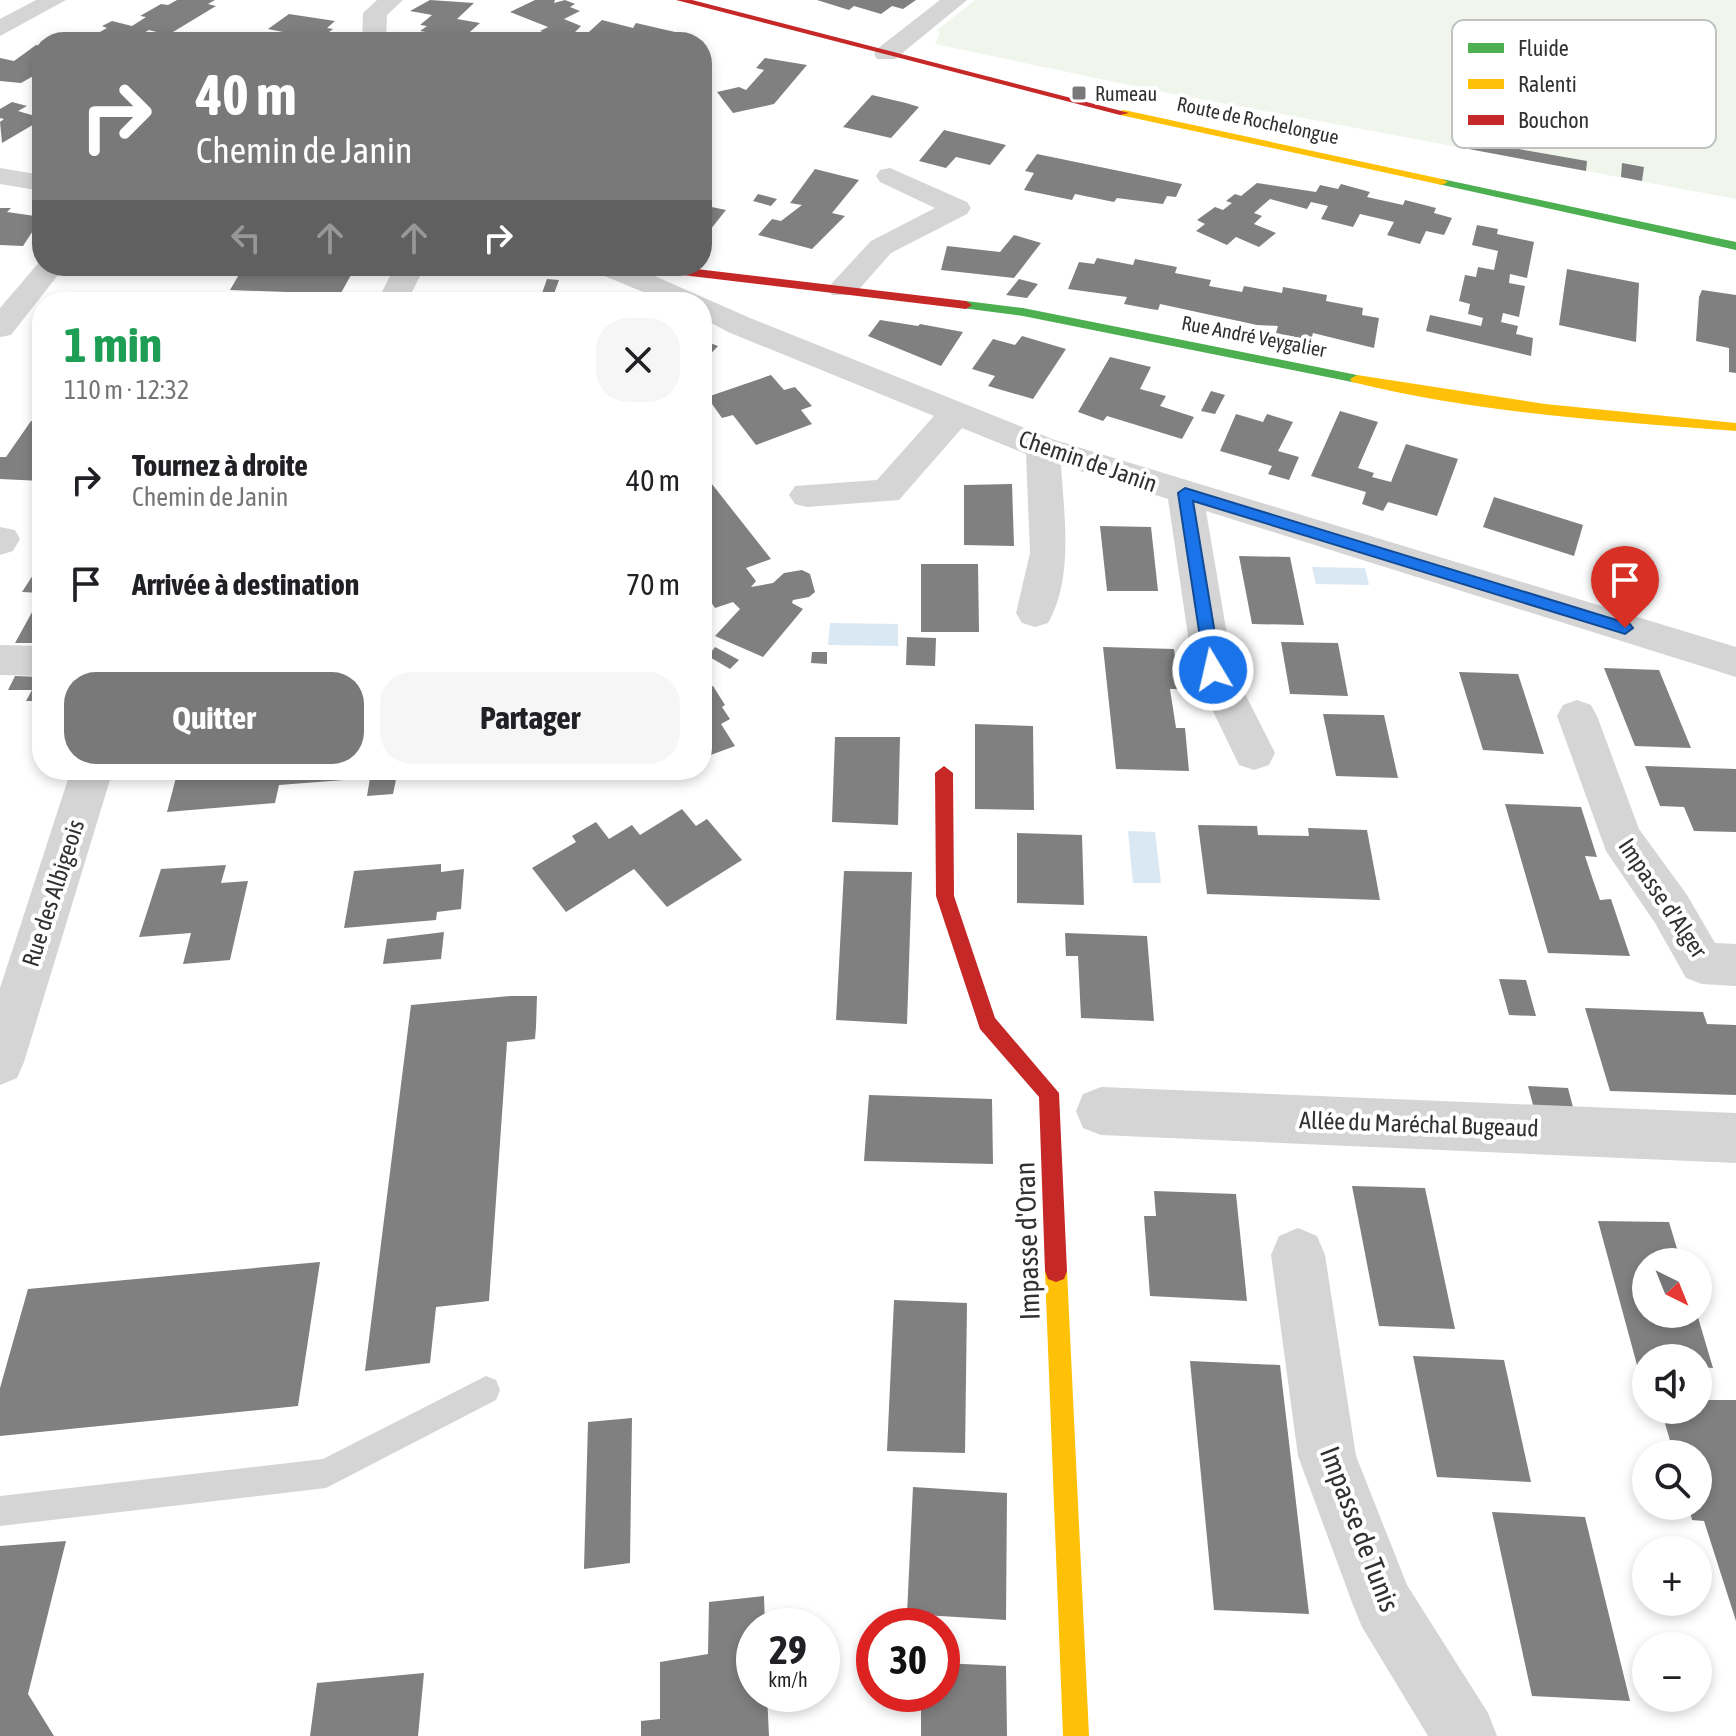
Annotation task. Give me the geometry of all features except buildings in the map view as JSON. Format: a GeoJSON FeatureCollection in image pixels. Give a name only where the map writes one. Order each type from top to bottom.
{"type":"FeatureCollection","features":[{"type":"Feature","properties":{"kind":"street"},"geometry":{"type":"LineString","coordinates":[[0,29],[54,0]]}},
{"type":"Feature","properties":{"kind":"street"},"geometry":{"type":"LineString","coordinates":[[374,32],[375,13],[391,0]]}},
{"type":"Feature","properties":{"kind":"street","name":"Route de Rochelongue"},"geometry":{"type":"LineString","coordinates":[[681,0],[1109,110],[1736,246]]}},
{"type":"Feature","properties":{"kind":"street"},"geometry":{"type":"LineString","coordinates":[[886,54],[955,0]]}},
{"type":"Feature","properties":{"kind":"street"},"geometry":{"type":"LineString","coordinates":[[0,176],[32,181]]}},
{"type":"Feature","properties":{"kind":"street"},"geometry":{"type":"LineString","coordinates":[[843,289],[881,247],[957,208],[890,176]]}},
{"type":"Feature","properties":{"kind":"street"},"geometry":{"type":"LineString","coordinates":[[712,273],[765,279]]}},
{"type":"Feature","properties":{"kind":"street"},"geometry":{"type":"LineString","coordinates":[[0,328],[42,276]]}},
{"type":"Feature","properties":{"kind":"street"},"geometry":{"type":"LineString","coordinates":[[630,276],[669,292]]}},
{"type":"Feature","properties":{"kind":"street","name":"Rue André Veygalier"},"geometry":{"type":"LineString","coordinates":[[765,279],[1023,312],[1441,396],[1606,417],[1736,427]]}},
{"type":"Feature","properties":{"kind":"street","name":"Chemin de Janin"},"geometry":{"type":"LineString","coordinates":[[714,312],[743,288],[765,279]]}},
{"type":"Feature","properties":{"kind":"street","name":"Chemin de Janin"},"geometry":{"type":"LineString","coordinates":[[714,312],[1043,448],[1736,662]]}},
{"type":"Feature","properties":{"kind":"street"},"geometry":{"type":"LineString","coordinates":[[807,495],[887,492],[956,413]]}},
{"type":"Feature","properties":{"kind":"street"},"geometry":{"type":"LineString","coordinates":[[1035,613],[1048,553],[1043,448]]}},
{"type":"Feature","properties":{"kind":"street"},"geometry":{"type":"LineString","coordinates":[[1185,493],[1213,670],[1254,753]]}},
{"type":"Feature","properties":{"kind":"street"},"geometry":{"type":"LineString","coordinates":[[0,660],[32,661]]}},
{"type":"Feature","properties":{"kind":"street","name":"Impasse d'Alger"},"geometry":{"type":"LineString","coordinates":[[1577,716],[1621,838],[1671,909],[1702,963],[1736,965]]}},
{"type":"Feature","properties":{"kind":"street","name":"Impasse d'Oran"},"geometry":{"type":"LineString","coordinates":[[944,773],[945,896],[987,1023],[1049,1093],[1076,1736]]}},
{"type":"Feature","properties":{"kind":"street","name":"Rue des Albigeois"},"geometry":{"type":"LineString","coordinates":[[0,1062],[89,780]]}},
{"type":"Feature","properties":{"kind":"street","name":"Allée du Maréchal Bugeaud"},"geometry":{"type":"LineString","coordinates":[[1101,1111],[1736,1138]]}},
{"type":"Feature","properties":{"kind":"street","name":"Impasse de Tunis"},"geometry":{"type":"LineString","coordinates":[[1298,1255],[1327,1456],[1384,1605],[1465,1736]]}},
{"type":"Feature","properties":{"kind":"lane"},"geometry":{"type":"LineString","coordinates":[[0,1511],[326,1473],[486,1390]]}},
{"type":"Feature","properties":{"kind":"shaded area"},"geometry":{"type":"Polygon","coordinates":[[[975,0],[1736,0],[1736,199],[1463,148],[1716,148],[1716,20],[1452,20],[1452,146],[1157,91],[935,44],[940,32],[937,30],[975,0]]]}},
{"type":"Feature","properties":{"kind":"shaded area"},"geometry":{"type":"Polygon","coordinates":[[[1312,567],[1365,568],[1369,585],[1316,584],[1312,567]]]}},
{"type":"Feature","properties":{"kind":"shaded area"},"geometry":{"type":"Polygon","coordinates":[[[830,623],[898,624],[898,646],[828,645],[830,623]]]}},
{"type":"Feature","properties":{"kind":"shaded area"},"geometry":{"type":"Polygon","coordinates":[[[1128,831],[1155,832],[1161,883],[1133,883],[1128,831]]]}},
{"type":"Feature","properties":{"kind":"traffic: fast"},"geometry":{"type":"LineString","coordinates":[[1442,182],[1736,246]]}},
{"type":"Feature","properties":{"kind":"traffic: fast"},"geometry":{"type":"LineString","coordinates":[[966,305],[1023,312],[1357,379]]}},
{"type":"Feature","properties":{"kind":"traffic: slow"},"geometry":{"type":"LineString","coordinates":[[1124,113],[1442,182]]}},
{"type":"Feature","properties":{"kind":"traffic: slow"},"geometry":{"type":"LineString","coordinates":[[1357,379],[1545,409],[1736,427]]}},
{"type":"Feature","properties":{"kind":"traffic: slow"},"geometry":{"type":"LineString","coordinates":[[1056,1271],[1076,1736]]}},
{"type":"Feature","properties":{"kind":"traffic: jam"},"geometry":{"type":"LineString","coordinates":[[681,0],[1124,113]]}},
{"type":"Feature","properties":{"kind":"traffic: jam"},"geometry":{"type":"LineString","coordinates":[[712,275],[966,305]]}},
{"type":"Feature","properties":{"kind":"traffic: jam"},"geometry":{"type":"LineString","coordinates":[[944,773],[945,896],[987,1023],[1049,1093],[1056,1271]]}},
{"type":"Feature","properties":{"kind":"place","name":"Rumeau"},"geometry":{"type":"Point","coordinates":[1079,93]}},
{"type":"Feature","properties":{"kind":"route"},"geometry":{"type":"LineString","coordinates":[[1213,670],[1185,493],[1625,628]]}}]}
